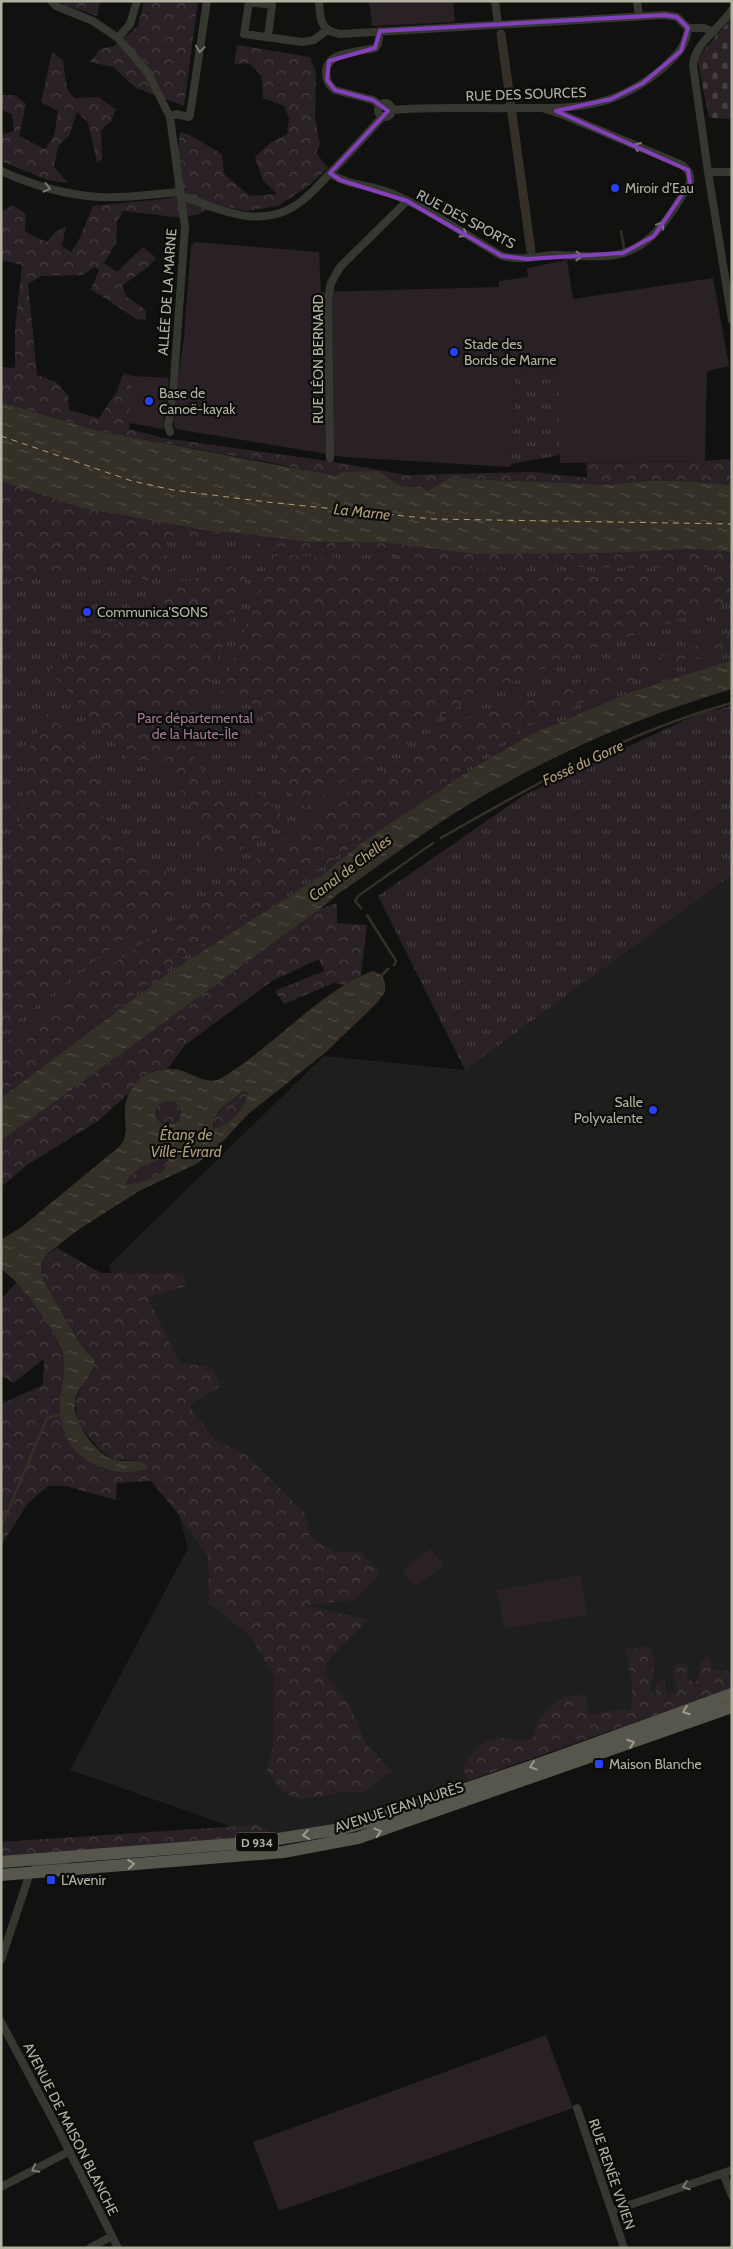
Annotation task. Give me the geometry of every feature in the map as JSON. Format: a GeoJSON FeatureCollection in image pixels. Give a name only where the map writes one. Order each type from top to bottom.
{"type":"FeatureCollection","features":[{"type":"Feature","properties":{"kind":"main road","name":"AVENUE JEAN JAURÈS"},"geometry":{"type":"LineString","coordinates":[[1,1862],[259,1842],[341,1829],[374,1820],[550,1760],[732,1694]]}},
{"type":"Feature","properties":{"kind":"main road","name":"AVENUE JEAN JAURÈS"},"geometry":{"type":"LineString","coordinates":[[1,1875],[283,1852],[358,1838],[732,1707]]}},
{"type":"Feature","properties":{"kind":"street","name":"ALLÉE DE LA MARNE"},"geometry":{"type":"LineString","coordinates":[[51,1],[56,6],[103,26],[118,38],[148,73],[170,117],[185,227],[173,392],[168,426],[170,432]]}},
{"type":"Feature","properties":{"kind":"street"},"geometry":{"type":"LineString","coordinates":[[118,38],[130,24],[136,1]]}},
{"type":"Feature","properties":{"kind":"street"},"geometry":{"type":"LineString","coordinates":[[170,117],[176,114],[189,117],[190,115],[207,1]]}},
{"type":"Feature","properties":{"kind":"street"},"geometry":{"type":"LineString","coordinates":[[319,1],[321,24],[327,30],[340,34],[638,16],[677,17],[688,28],[704,28],[714,32]]}},
{"type":"Feature","properties":{"kind":"street"},"geometry":{"type":"LineString","coordinates":[[495,1],[498,24]]}},
{"type":"Feature","properties":{"kind":"street"},"geometry":{"type":"LineString","coordinates":[[638,1],[638,16]]}},
{"type":"Feature","properties":{"kind":"street"},"geometry":{"type":"LineString","coordinates":[[268,37],[272,5],[249,2],[244,34],[268,37],[308,42],[327,30]]}},
{"type":"Feature","properties":{"kind":"street"},"geometry":{"type":"LineString","coordinates":[[732,10],[694,58],[693,65],[708,172],[729,282],[732,320]]}},
{"type":"Feature","properties":{"kind":"street","name":"RUE DES SOURCES"},"geometry":{"type":"LineString","coordinates":[[392,110],[578,107],[611,99],[643,83],[681,51],[687,37],[688,28]]}},
{"type":"Feature","properties":{"kind":"street"},"geometry":{"type":"LineString","coordinates":[[380,31],[378,44],[375,48],[337,56],[329,61],[326,71],[330,87],[342,93],[373,100],[380,105]]}},
{"type":"Feature","properties":{"kind":"street"},"geometry":{"type":"LineString","coordinates":[[1,171],[40,186],[91,196],[180,194],[228,213],[247,216],[268,215],[299,204],[309,197],[383,116],[388,116],[392,110],[390,105],[386,103],[380,105]]}},
{"type":"Feature","properties":{"kind":"street"},"geometry":{"type":"LineString","coordinates":[[380,105],[379,112],[383,116]]}},
{"type":"Feature","properties":{"kind":"street"},"geometry":{"type":"LineString","coordinates":[[542,108],[576,120],[578,107]]}},
{"type":"Feature","properties":{"kind":"street","name":"RUE DES SPORTS"},"geometry":{"type":"LineString","coordinates":[[330,173],[340,180],[368,186],[406,201],[508,258],[527,259],[554,255],[615,255],[632,251],[654,236],[690,183],[691,176],[682,165],[576,120]]}},
{"type":"Feature","properties":{"kind":"street"},"geometry":{"type":"LineString","coordinates":[[708,172],[732,172]]}},
{"type":"Feature","properties":{"kind":"street","name":"RUE LÉON BERNARD"},"geometry":{"type":"LineString","coordinates":[[330,458],[328,300],[331,283],[340,267],[406,201]]}},
{"type":"Feature","properties":{"kind":"street"},"geometry":{"type":"LineString","coordinates":[[1,1960],[30,1873],[38,1866],[100,1860],[133,1852]]}},
{"type":"Feature","properties":{"kind":"street","name":"AVENUE DE MAISON BLANCHE"},"geometry":{"type":"LineString","coordinates":[[1,2022],[70,2151],[118,2248]]}},
{"type":"Feature","properties":{"kind":"street","name":"RUE RENÉE VIVIEN"},"geometry":{"type":"LineString","coordinates":[[577,2108],[624,2248]]}},
{"type":"Feature","properties":{"kind":"street"},"geometry":{"type":"LineString","coordinates":[[1,2187],[70,2151]]}},
{"type":"Feature","properties":{"kind":"street"},"geometry":{"type":"LineString","coordinates":[[612,2211],[732,2170]]}},
{"type":"Feature","properties":{"kind":"street"},"geometry":{"type":"LineString","coordinates":[[724,2173],[732,2196]]}},
{"type":"Feature","properties":{"kind":"street"},"geometry":{"type":"LineString","coordinates":[[90,2248],[112,2236]]}},
{"type":"Feature","properties":{"kind":"highlighted area"},"geometry":{"type":"Polygon","coordinates":[[[664,15],[677,17],[688,28],[681,51],[643,83],[611,99],[556,111],[688,170],[690,183],[654,236],[623,253],[527,259],[502,256],[407,201],[340,180],[330,173],[388,111],[373,100],[335,90],[327,80],[329,61],[375,48],[380,31],[664,15]]]}},
{"type":"Feature","properties":{"kind":"shaded area"},"geometry":{"type":"Polygon","coordinates":[[[732,875],[732,1688],[470,1780],[387,1813],[331,1828],[264,1838],[70,1770],[188,1548],[109,1265],[324,1056],[465,1070],[732,875]]]}},
{"type":"Feature","properties":{"kind":"green space"},"geometry":{"type":"Polygon","coordinates":[[[60,1],[100,1],[97,16],[64,5],[60,1]]]}},
{"type":"Feature","properties":{"kind":"green space"},"geometry":{"type":"Polygon","coordinates":[[[144,1],[198,1],[184,106],[136,88],[113,67],[90,62],[100,49],[114,46],[138,26],[144,1]]]}},
{"type":"Feature","properties":{"kind":"green space"},"geometry":{"type":"Polygon","coordinates":[[[369,1],[453,1],[455,22],[372,26],[369,1]]]}},
{"type":"Feature","properties":{"kind":"green space"},"geometry":{"type":"Polygon","coordinates":[[[732,18],[732,119],[709,118],[697,58],[732,18]]]}},
{"type":"Feature","properties":{"kind":"green space"},"geometry":{"type":"Polygon","coordinates":[[[237,45],[310,57],[316,73],[315,117],[320,144],[316,153],[328,168],[307,187],[278,206],[246,211],[218,205],[197,215],[174,217],[123,211],[117,222],[116,243],[104,263],[117,272],[143,247],[156,258],[149,266],[122,286],[127,297],[146,310],[146,320],[136,319],[91,289],[99,271],[96,267],[82,275],[41,276],[28,284],[37,375],[56,382],[68,395],[69,410],[99,418],[117,391],[124,373],[133,376],[129,429],[163,438],[334,462],[406,475],[534,472],[587,478],[586,463],[729,459],[732,463],[732,485],[686,481],[655,481],[610,485],[450,478],[430,490],[399,485],[377,471],[336,476],[99,431],[1,402],[1,367],[15,368],[15,329],[22,265],[1,260],[3,211],[13,205],[26,214],[25,232],[47,242],[54,233],[66,226],[62,246],[71,252],[78,242],[93,206],[173,198],[180,132],[188,134],[222,154],[224,174],[250,196],[277,194],[263,180],[255,157],[270,143],[287,134],[289,118],[284,106],[263,98],[261,75],[249,63],[234,64],[237,45]]]}},
{"type":"Feature","properties":{"kind":"green space"},"geometry":{"type":"Polygon","coordinates":[[[52,52],[63,60],[67,89],[74,98],[99,97],[116,110],[111,121],[101,130],[102,159],[97,163],[88,122],[77,112],[69,136],[58,146],[54,167],[68,183],[47,180],[1,161],[1,135],[14,131],[12,114],[1,110],[1,95],[15,95],[26,104],[19,136],[45,149],[54,136],[58,111],[41,102],[52,52]]]}},
{"type":"Feature","properties":{"kind":"green space","name":"Stade des Bords de Marne"},"geometry":{"type":"Polygon","coordinates":[[[195,242],[319,252],[321,292],[499,287],[499,281],[528,277],[527,268],[567,260],[573,299],[713,278],[729,366],[707,371],[705,461],[560,463],[559,372],[515,375],[511,467],[345,457],[176,429],[173,417],[184,337],[191,246],[195,242]]]}},
{"type":"Feature","properties":{"kind":"green space"},"geometry":{"type":"Polygon","coordinates":[[[560,372],[560,455],[511,464],[515,375],[560,372]]]}},
{"type":"Feature","properties":{"kind":"green space","name":"Base de Canoë-kayak"},"geometry":{"type":"Polygon","coordinates":[[[133,376],[169,378],[163,429],[129,423],[133,376]]]}},
{"type":"Feature","properties":{"kind":"green space","name":"Parc départemental de la Haute-Île"},"geometry":{"type":"Polygon","coordinates":[[[1,481],[142,518],[216,532],[609,553],[732,552],[732,660],[631,692],[530,735],[475,767],[365,840],[323,874],[167,974],[1,1098],[1,481]]]}},
{"type":"Feature","properties":{"kind":"green space"},"geometry":{"type":"Polygon","coordinates":[[[1,481],[78,507],[216,532],[203,538],[158,543],[175,567],[146,581],[121,567],[95,561],[20,583],[9,578],[1,571],[1,481]]]}},
{"type":"Feature","properties":{"kind":"green space"},"geometry":{"type":"Polygon","coordinates":[[[246,534],[310,542],[384,542],[476,554],[609,553],[695,549],[732,552],[732,567],[626,568],[515,565],[261,546],[246,534]]]}},
{"type":"Feature","properties":{"kind":"green space"},"geometry":{"type":"Polygon","coordinates":[[[289,555],[547,573],[644,576],[732,572],[732,601],[573,656],[471,699],[403,739],[306,808],[276,779],[281,766],[259,708],[243,698],[219,700],[269,562],[275,556],[289,555]]]}},
{"type":"Feature","properties":{"kind":"green space"},"geometry":{"type":"Polygon","coordinates":[[[251,563],[203,703],[182,728],[196,762],[225,800],[259,792],[288,822],[248,844],[217,869],[200,845],[198,821],[193,810],[171,778],[155,760],[129,760],[49,670],[177,583],[251,563]]]}},
{"type":"Feature","properties":{"kind":"green space"},"geometry":{"type":"Polygon","coordinates":[[[732,634],[732,648],[670,665],[522,729],[290,889],[188,954],[1,1093],[1,1046],[302,826],[447,725],[732,634]]]}},
{"type":"Feature","properties":{"kind":"green space"},"geometry":{"type":"Polygon","coordinates":[[[52,704],[101,766],[96,798],[106,822],[128,852],[146,865],[160,863],[182,894],[1,1033],[1,897],[11,865],[22,807],[27,752],[52,704]]]}},
{"type":"Feature","properties":{"kind":"green space"},"geometry":{"type":"Polygon","coordinates":[[[732,706],[732,875],[465,1070],[378,896],[524,795],[700,713],[732,706]]]}},
{"type":"Feature","properties":{"kind":"green space"},"geometry":{"type":"Polygon","coordinates":[[[337,903],[337,923],[367,925],[361,975],[344,985],[334,983],[284,1004],[275,991],[324,971],[319,959],[272,981],[185,1045],[168,1068],[153,1071],[136,1083],[128,1094],[98,1121],[27,1165],[1,1187],[1,1141],[320,909],[337,903]]]}},
{"type":"Feature","properties":{"kind":"green space"},"geometry":{"type":"Polygon","coordinates":[[[244,1091],[247,1092],[244,1105],[236,1116],[225,1124],[213,1129],[219,1110],[244,1091]]]}},
{"type":"Feature","properties":{"kind":"green space"},"geometry":{"type":"Polygon","coordinates":[[[166,1101],[175,1102],[181,1111],[179,1122],[163,1123],[155,1116],[157,1106],[166,1101]]]}},
{"type":"Feature","properties":{"kind":"green space"},"geometry":{"type":"Polygon","coordinates":[[[166,1158],[170,1161],[167,1167],[158,1175],[137,1183],[125,1184],[132,1174],[142,1167],[166,1158]]]}},
{"type":"Feature","properties":{"kind":"green space"},"geometry":{"type":"Polygon","coordinates":[[[57,1248],[101,1273],[183,1273],[186,1286],[147,1297],[180,1363],[212,1367],[221,1386],[189,1406],[216,1441],[244,1453],[305,1513],[310,1537],[335,1552],[360,1552],[380,1573],[356,1600],[305,1605],[368,1620],[330,1658],[324,1671],[350,1707],[367,1745],[391,1771],[363,1793],[342,1792],[300,1800],[281,1790],[267,1770],[273,1748],[274,1676],[250,1636],[209,1603],[208,1557],[176,1511],[151,1481],[117,1483],[116,1500],[66,1486],[48,1486],[28,1503],[1,1546],[1,1404],[43,1385],[44,1359],[13,1383],[1,1375],[1,1299],[17,1282],[50,1328],[61,1347],[65,1360],[65,1369],[59,1404],[60,1417],[63,1428],[74,1448],[93,1464],[105,1470],[136,1460],[113,1460],[99,1449],[78,1424],[75,1401],[83,1384],[92,1372],[92,1356],[81,1345],[41,1276],[41,1266],[44,1259],[57,1248]]]}},
{"type":"Feature","properties":{"kind":"green space"},"geometry":{"type":"Polygon","coordinates":[[[431,1549],[444,1566],[415,1587],[402,1570],[431,1549]]]}},
{"type":"Feature","properties":{"kind":"green space"},"geometry":{"type":"Polygon","coordinates":[[[580,1575],[587,1615],[504,1629],[497,1590],[580,1575]]]}},
{"type":"Feature","properties":{"kind":"green space"},"geometry":{"type":"Polygon","coordinates":[[[649,1646],[655,1660],[650,1690],[655,1697],[656,1683],[664,1678],[667,1694],[678,1693],[673,1676],[677,1662],[688,1664],[687,1677],[695,1684],[699,1676],[700,1663],[707,1655],[714,1670],[732,1671],[732,1688],[470,1780],[462,1769],[473,1752],[489,1740],[503,1738],[520,1741],[533,1738],[545,1711],[551,1705],[566,1698],[587,1695],[588,1714],[614,1710],[631,1711],[632,1685],[626,1650],[649,1646]]]}},
{"type":"Feature","properties":{"kind":"green space"},"geometry":{"type":"Polygon","coordinates":[[[255,1825],[269,1831],[264,1838],[1,1860],[1,1842],[255,1825]]]}},
{"type":"Feature","properties":{"kind":"green space"},"geometry":{"type":"Polygon","coordinates":[[[546,2035],[573,2108],[279,2211],[253,2142],[546,2035]]]}},
{"type":"Feature","properties":{"kind":"water","name":"La Marne"},"geometry":{"type":"Polygon","coordinates":[[[1,402],[99,431],[336,476],[342,472],[378,471],[399,485],[430,490],[449,478],[610,485],[655,481],[686,481],[732,485],[732,552],[695,549],[609,553],[476,554],[384,542],[310,542],[216,532],[78,507],[1,481],[1,402]]]}},
{"type":"Feature","properties":{"kind":"water","name":"Canal de Chelles"},"geometry":{"type":"Polygon","coordinates":[[[732,660],[732,689],[640,720],[581,745],[495,789],[435,826],[338,894],[1,1141],[1,1098],[167,974],[323,874],[365,840],[475,767],[530,735],[631,692],[732,660]]]}},
{"type":"Feature","properties":{"kind":"water","name":"Étang de Ville-Évrard"},"geometry":{"type":"Polygon","coordinates":[[[373,971],[382,975],[385,983],[385,992],[377,1003],[326,1052],[247,1115],[214,1151],[196,1164],[139,1191],[78,1230],[46,1255],[41,1265],[41,1276],[81,1345],[95,1360],[92,1371],[76,1396],[75,1410],[81,1427],[100,1452],[108,1457],[119,1461],[141,1462],[148,1467],[140,1471],[120,1472],[107,1470],[86,1460],[72,1446],[63,1429],[60,1399],[64,1360],[61,1347],[29,1297],[1,1268],[1,1240],[23,1226],[120,1146],[126,1134],[126,1101],[132,1088],[140,1079],[152,1072],[173,1069],[210,1081],[218,1080],[248,1060],[332,993],[373,971]],[[244,1091],[219,1111],[213,1122],[213,1129],[225,1124],[236,1115],[246,1098],[247,1092],[244,1091]],[[166,1101],[157,1106],[155,1116],[162,1123],[179,1122],[181,1111],[175,1102],[166,1101]],[[166,1158],[137,1170],[125,1184],[144,1181],[163,1171],[169,1161],[166,1158]]]}},
{"type":"Feature","properties":{"kind":"waterway"},"geometry":{"type":"LineString","coordinates":[[501,34],[531,251]]}},
{"type":"Feature","properties":{"kind":"waterway"},"geometry":{"type":"LineString","coordinates":[[621,231],[624,248]]}},
{"type":"Feature","properties":{"kind":"waterway","name":"Fossé du Gorre"},"geometry":{"type":"LineString","coordinates":[[441,838],[546,779],[618,744],[656,728],[732,703]]}},
{"type":"Feature","properties":{"kind":"waterway","name":"Fossé du Gorre"},"geometry":{"type":"LineString","coordinates":[[361,908],[355,901],[358,896],[433,843]]}},
{"type":"Feature","properties":{"kind":"waterway","name":"Fossé du Gorre"},"geometry":{"type":"LineString","coordinates":[[367,915],[396,961],[394,965]]}},
{"type":"Feature","properties":{"kind":"waterway","name":"Fossé du Gorre"},"geometry":{"type":"LineString","coordinates":[[380,977],[388,969]]}},
{"type":"Feature","properties":{"kind":"waterway"},"geometry":{"type":"LineString","coordinates":[[1,1527],[47,1418],[64,1414]]}},
{"type":"Feature","properties":{"kind":"ferry route"},"geometry":{"type":"LineString","coordinates":[[1,436],[132,481],[173,490],[267,502],[433,519],[732,524]]}},
{"type":"Feature","properties":{"kind":"place","name":"Miroir d’Eau"},"geometry":{"type":"Point","coordinates":[615,188]}},
{"type":"Feature","properties":{"kind":"place","name":"Stade des Bords de Marne"},"geometry":{"type":"Point","coordinates":[454,352]}},
{"type":"Feature","properties":{"kind":"place","name":"Base de Canoë-kayak"},"geometry":{"type":"Point","coordinates":[149,401]}},
{"type":"Feature","properties":{"kind":"place","name":"Communica'SONS"},"geometry":{"type":"Point","coordinates":[87,612]}},
{"type":"Feature","properties":{"kind":"place","name":"Salle Polyvalente"},"geometry":{"type":"Point","coordinates":[653,1110]}},
{"type":"Feature","properties":{"kind":"place","name":"Maison Blanche"},"geometry":{"type":"Point","coordinates":[599,1764]}},
{"type":"Feature","properties":{"kind":"place","name":"L'Avenir"},"geometry":{"type":"Point","coordinates":[51,1880]}}]}
